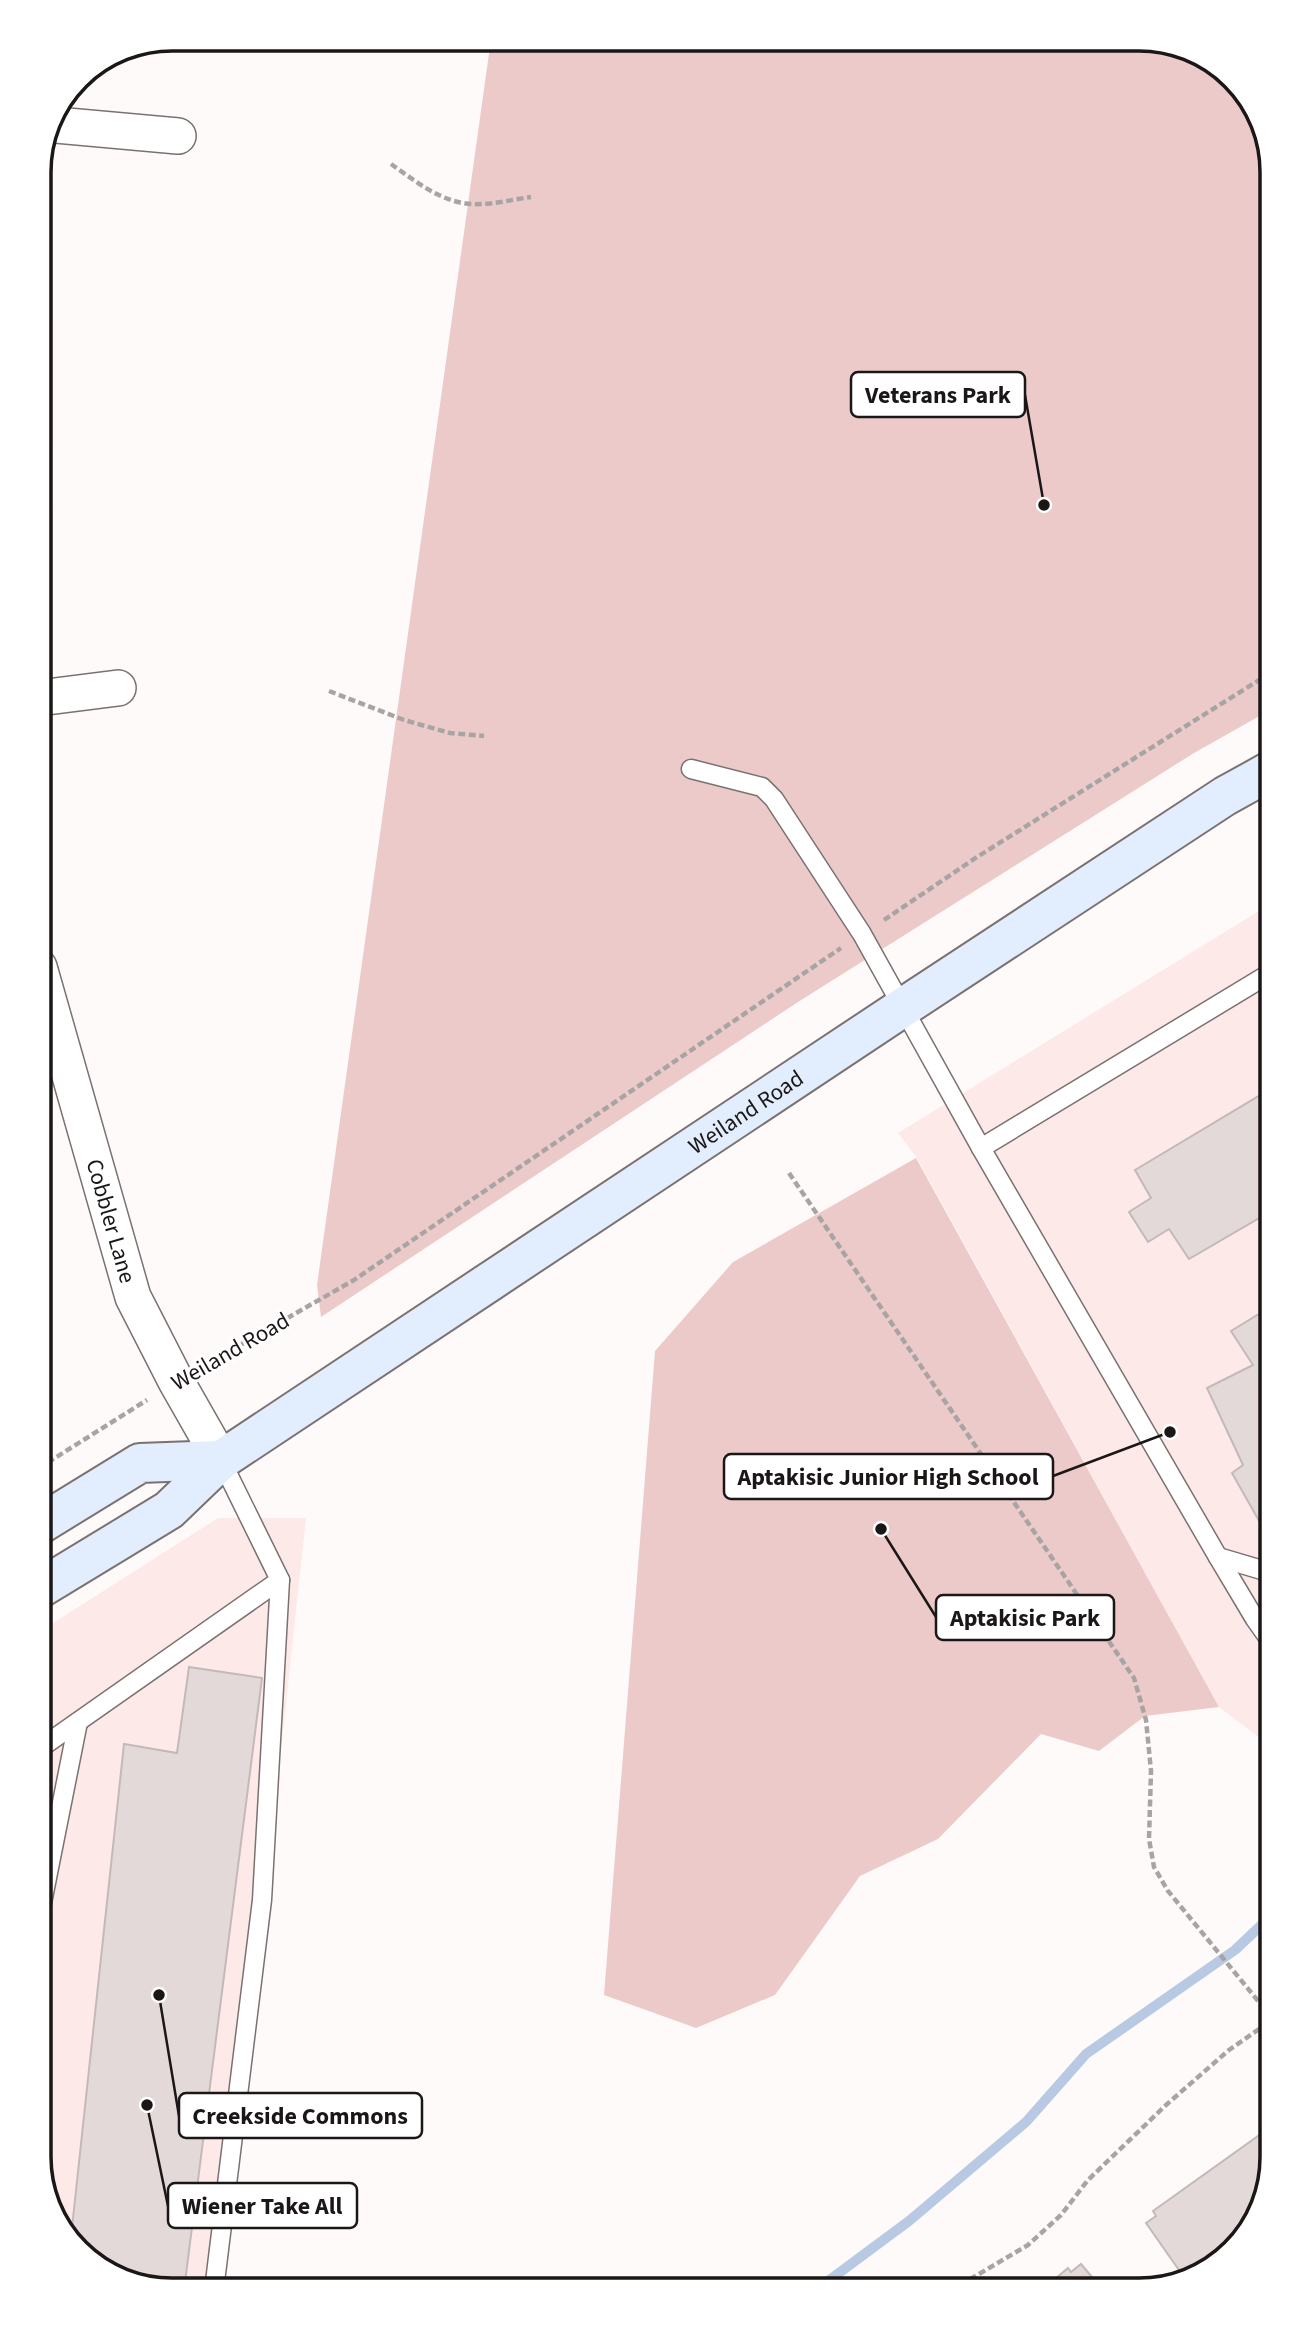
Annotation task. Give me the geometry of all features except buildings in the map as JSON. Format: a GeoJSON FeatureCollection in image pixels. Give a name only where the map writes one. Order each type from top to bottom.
{"type":"FeatureCollection","features":[{"type":"Feature","properties":{"kind":"main road","name":"Weiland Road"},"geometry":{"type":"LineString","coordinates":[[51,1581],[169,1510],[221,1460],[902,1008],[1225,796],[1260,776]]}},
{"type":"Feature","properties":{"kind":"main road"},"geometry":{"type":"LineString","coordinates":[[51,1517],[140,1463],[221,1460]]}},
{"type":"Feature","properties":{"kind":"street"},"geometry":{"type":"LineString","coordinates":[[60,125],[178,136]]}},
{"type":"Feature","properties":{"kind":"street"},"geometry":{"type":"LineString","coordinates":[[51,696],[118,688]]}},
{"type":"Feature","properties":{"kind":"street","name":"Cobbler Lane"},"geometry":{"type":"LineString","coordinates":[[51,1051],[133,1297],[221,1460]]}},
{"type":"Feature","properties":{"kind":"lane"},"geometry":{"type":"LineString","coordinates":[[691,769],[762,787],[774,799],[862,934],[981,1148],[1260,1626]]}},
{"type":"Feature","properties":{"kind":"lane"},"geometry":{"type":"LineString","coordinates":[[981,1148],[1260,979]]}},
{"type":"Feature","properties":{"kind":"lane"},"geometry":{"type":"LineString","coordinates":[[215,2278],[262,1899],[279,1580],[221,1460]]}},
{"type":"Feature","properties":{"kind":"lane"},"geometry":{"type":"LineString","coordinates":[[1218,1557],[1260,1569]]}},
{"type":"Feature","properties":{"kind":"lane"},"geometry":{"type":"LineString","coordinates":[[51,1740],[279,1580]]}},
{"type":"Feature","properties":{"kind":"lane"},"geometry":{"type":"LineString","coordinates":[[51,1854],[78,1722]]}},
{"type":"Feature","properties":{"kind":"path"},"geometry":{"type":"LineString","coordinates":[[391,164],[424,187],[459,202],[487,204],[531,197]]}},
{"type":"Feature","properties":{"kind":"path"},"geometry":{"type":"LineString","coordinates":[[329,691],[404,720],[450,733],[485,736]]}},
{"type":"Feature","properties":{"kind":"path"},"geometry":{"type":"LineString","coordinates":[[789,1173],[1134,1678],[1147,1733],[1151,1771],[1149,1839],[1154,1867],[1168,1891],[1260,2004]]}},
{"type":"Feature","properties":{"kind":"path","name":"Weiland Road"},"geometry":{"type":"LineString","coordinates":[[51,1460],[176,1381],[354,1280],[422,1235]]}},
{"type":"Feature","properties":{"kind":"path"},"geometry":{"type":"LineString","coordinates":[[972,2278],[1028,2245],[1061,2215],[1088,2180],[1166,2105],[1229,2050],[1260,2028]]}},
{"type":"Feature","properties":{"kind":"shaded area"},"geometry":{"type":"Polygon","coordinates":[[[489,51],[1147,51],[1178,57],[1206,71],[1230,92],[1240,105],[1248,118],[1259,156],[1260,716],[1194,753],[798,1002],[321,1317],[317,1285],[489,51]]]}},
{"type":"Feature","properties":{"kind":"shaded area"},"geometry":{"type":"Polygon","coordinates":[[[1260,910],[1260,1738],[1219,1707],[917,1158],[898,1133],[1260,910]]]}},
{"type":"Feature","properties":{"kind":"shaded area"},"geometry":{"type":"Polygon","coordinates":[[[916,1158],[1219,1707],[1145,1716],[1099,1751],[1041,1734],[938,1839],[860,1876],[775,1995],[696,2028],[604,1995],[655,1351],[733,1262],[916,1158]]]}},
{"type":"Feature","properties":{"kind":"shaded area"},"geometry":{"type":"Polygon","coordinates":[[[218,1518],[306,1518],[224,2278],[164,2278],[148,2276],[118,2266],[81,2237],[63,2211],[55,2189],[51,2157],[51,1624],[218,1518]]]}},
{"type":"Feature","properties":{"kind":"waterway"},"geometry":{"type":"LineString","coordinates":[[832,2278],[909,2221],[1026,2122],[1086,2054],[1235,1950],[1260,1926]]}},
{"type":"Feature","properties":{"kind":"place","name":"Veterans Park"},"geometry":{"type":"Point","coordinates":[1044,505]}},
{"type":"Feature","properties":{"kind":"place","name":"Aptakisic Junior High School"},"geometry":{"type":"Point","coordinates":[1170,1432]}},
{"type":"Feature","properties":{"kind":"place","name":"Aptakisic Park"},"geometry":{"type":"Point","coordinates":[881,1529]}},
{"type":"Feature","properties":{"kind":"place","name":"Creekside Commons"},"geometry":{"type":"Point","coordinates":[159,1995]}},
{"type":"Feature","properties":{"kind":"place","name":"Wiener Take All"},"geometry":{"type":"Point","coordinates":[147,2105]}}]}
